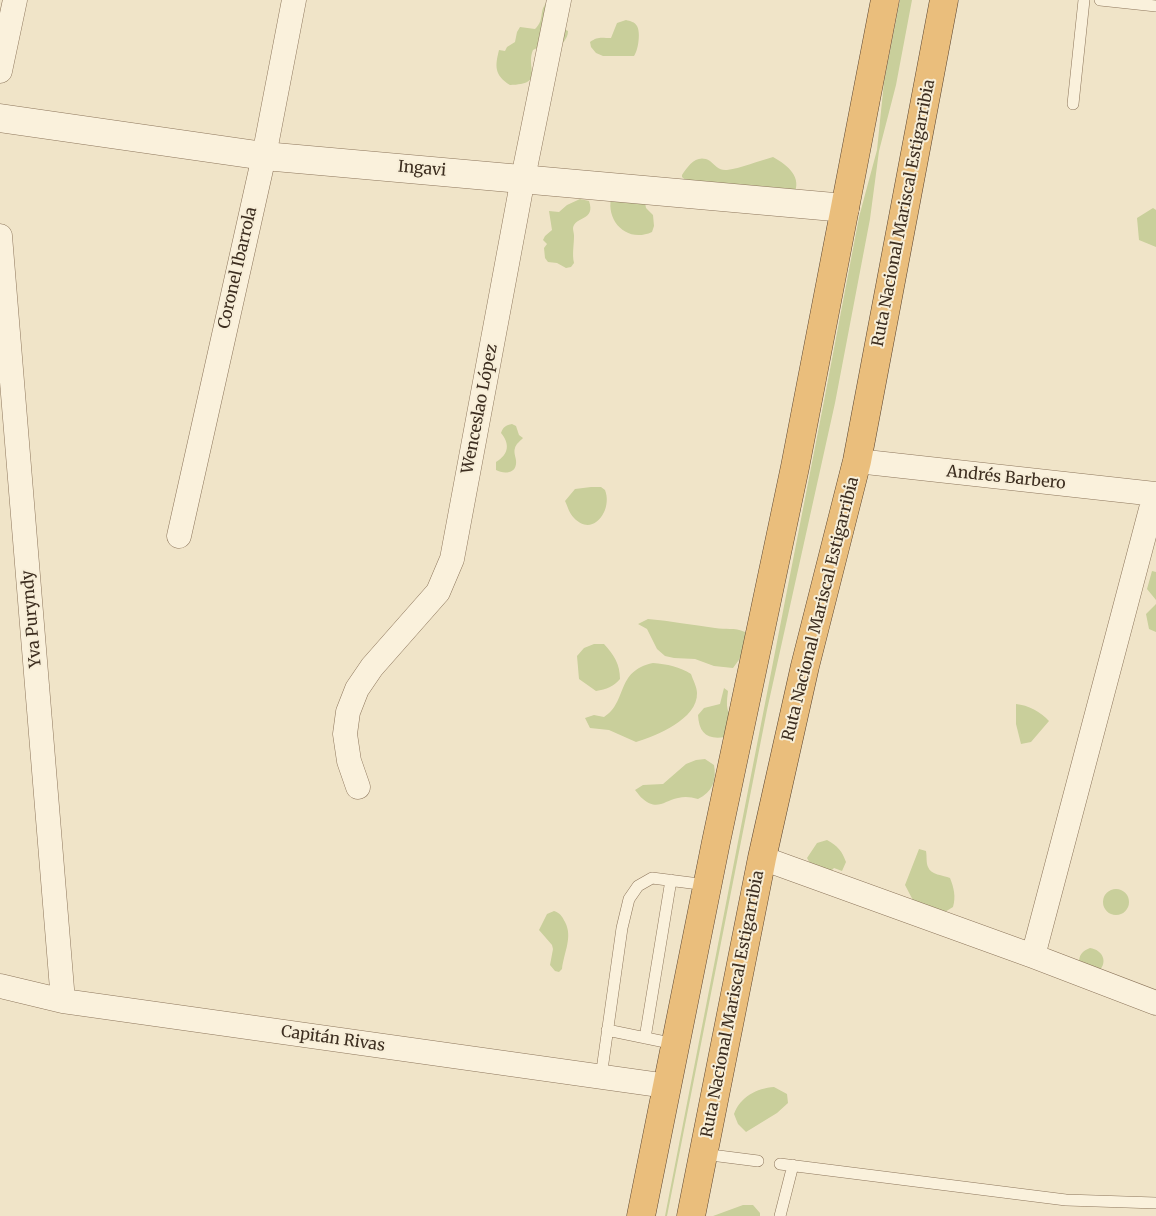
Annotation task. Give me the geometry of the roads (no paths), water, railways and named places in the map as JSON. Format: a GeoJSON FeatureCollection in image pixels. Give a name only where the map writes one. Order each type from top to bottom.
{"type":"FeatureCollection","features":[{"type":"Feature","properties":{"kind":"highway"},"geometry":{"type":"LineString","coordinates":[[641,1216],[707,885],[795,467],[885,0]]}},
{"type":"Feature","properties":{"kind":"highway","name":"Ruta Nacional Mariscal Estigarribia"},"geometry":{"type":"LineString","coordinates":[[691,1216],[762,858],[805,666],[857,461],[944,0]]}},
{"type":"Feature","properties":{"kind":"street"},"geometry":{"type":"LineString","coordinates":[[0,71],[15,0]]}},
{"type":"Feature","properties":{"kind":"street","name":"Coronel Ibarrola"},"geometry":{"type":"LineString","coordinates":[[178,536],[264,156],[294,0]]}},
{"type":"Feature","properties":{"kind":"street","name":"Wenceslao López"},"geometry":{"type":"LineString","coordinates":[[358,787],[349,761],[345,734],[348,712],[357,688],[372,667],[438,592],[452,559],[523,178],[560,0]]}},
{"type":"Feature","properties":{"kind":"street","name":"Ingavi"},"geometry":{"type":"LineString","coordinates":[[0,118],[264,156],[845,208]]}},
{"type":"Feature","properties":{"kind":"street","name":"Yva Puryndy"},"geometry":{"type":"LineString","coordinates":[[0,236],[63,1002]]}},
{"type":"Feature","properties":{"kind":"street","name":"Andrés Barbero"},"geometry":{"type":"LineString","coordinates":[[857,461],[1156,494]]}},
{"type":"Feature","properties":{"kind":"street"},"geometry":{"type":"LineString","coordinates":[[1033,956],[1156,494]]}},
{"type":"Feature","properties":{"kind":"street"},"geometry":{"type":"LineString","coordinates":[[762,858],[1033,956],[1156,1003]]}},
{"type":"Feature","properties":{"kind":"street","name":"Capitán Rivas"},"geometry":{"type":"LineString","coordinates":[[0,986],[63,1002],[667,1086]]}},
{"type":"Feature","properties":{"kind":"lane"},"geometry":{"type":"LineString","coordinates":[[1073,104],[1084,0]]}},
{"type":"Feature","properties":{"kind":"lane"},"geometry":{"type":"LineString","coordinates":[[1100,0],[1156,6]]}},
{"type":"Feature","properties":{"kind":"lane"},"geometry":{"type":"LineString","coordinates":[[601,1077],[622,928],[629,899],[638,886],[652,878],[707,885]]}},
{"type":"Feature","properties":{"kind":"lane"},"geometry":{"type":"LineString","coordinates":[[645,1038],[671,880]]}},
{"type":"Feature","properties":{"kind":"lane"},"geometry":{"type":"LineString","coordinates":[[608,1030],[675,1044]]}},
{"type":"Feature","properties":{"kind":"lane"},"geometry":{"type":"LineString","coordinates":[[703,1154],[758,1161]]}},
{"type":"Feature","properties":{"kind":"lane"},"geometry":{"type":"LineString","coordinates":[[780,1164],[1066,1200],[1156,1203]]}},
{"type":"Feature","properties":{"kind":"lane"},"geometry":{"type":"LineString","coordinates":[[780,1216],[792,1166]]}}]}
